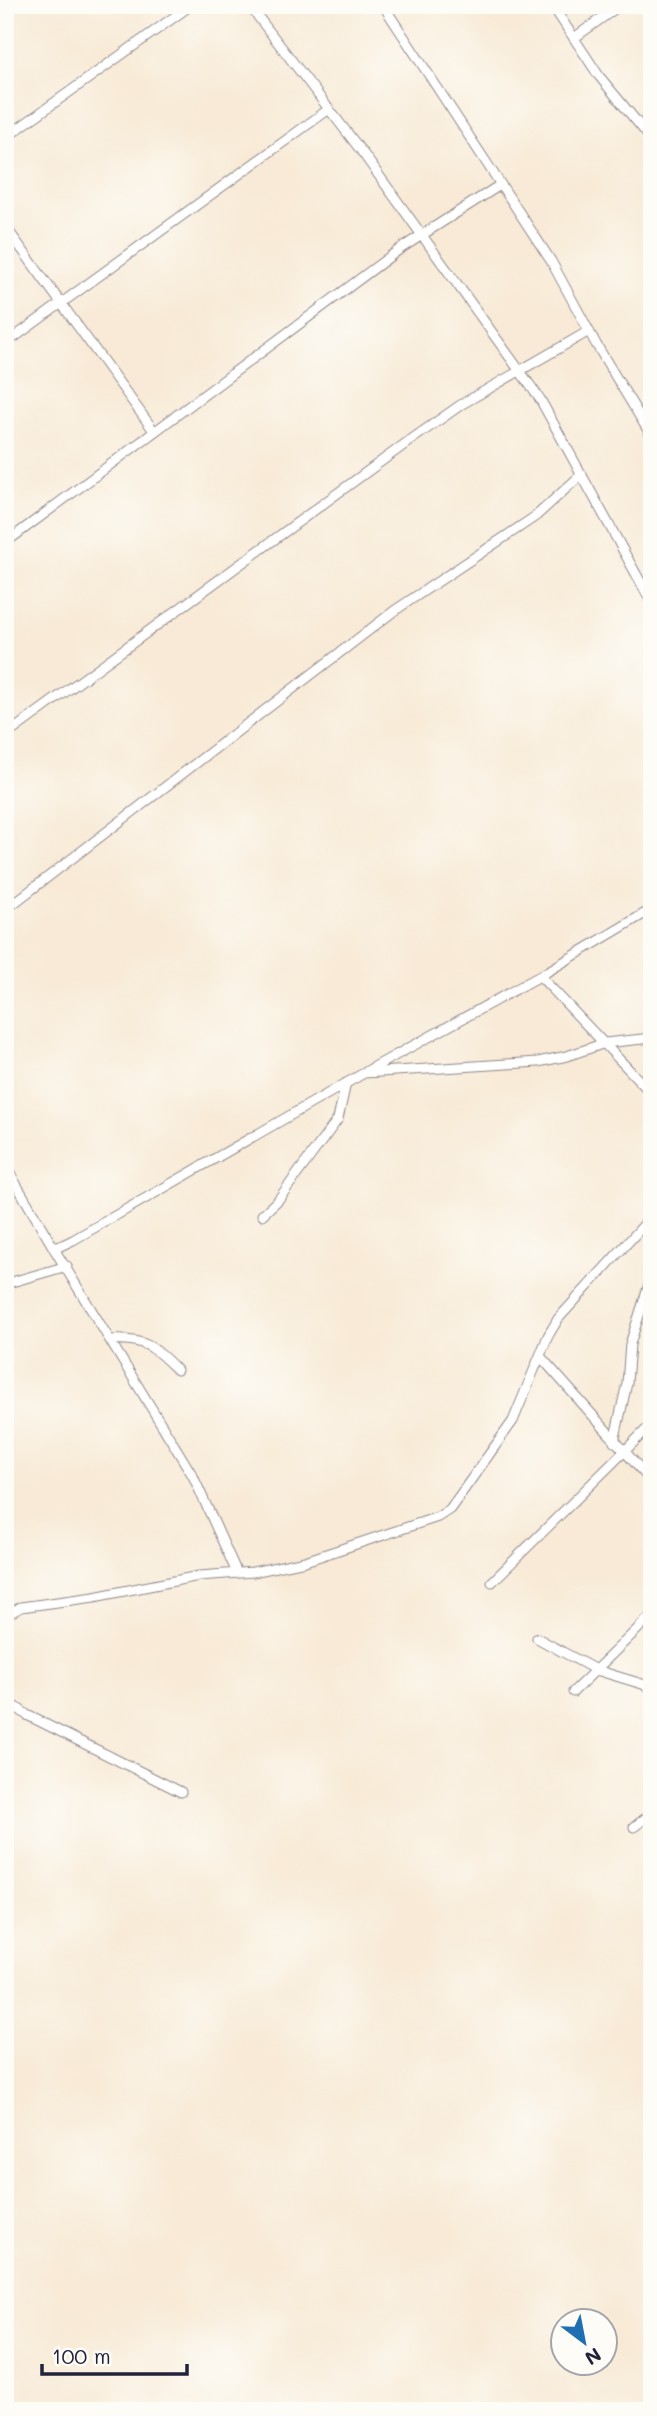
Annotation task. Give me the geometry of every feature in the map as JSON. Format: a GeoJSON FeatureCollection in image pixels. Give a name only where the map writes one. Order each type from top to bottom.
{"type":"FeatureCollection","features":[{"type":"Feature","properties":{"kind":"street"},"geometry":{"type":"LineString","coordinates":[[5,138],[191,5]]}},
{"type":"Feature","properties":{"kind":"street"},"geometry":{"type":"LineString","coordinates":[[249,5],[329,109],[540,400],[652,603]]}},
{"type":"Feature","properties":{"kind":"street"},"geometry":{"type":"LineString","coordinates":[[383,5],[551,261],[652,437]]}},
{"type":"Feature","properties":{"kind":"street"},"geometry":{"type":"LineString","coordinates":[[552,5],[598,76],[652,140]]}},
{"type":"Feature","properties":{"kind":"street"},"geometry":{"type":"LineString","coordinates":[[574,38],[620,5]]}},
{"type":"Feature","properties":{"kind":"street"},"geometry":{"type":"LineString","coordinates":[[5,344],[329,109]]}},
{"type":"Feature","properties":{"kind":"street"},"geometry":{"type":"LineString","coordinates":[[5,543],[400,249],[500,185]]}},
{"type":"Feature","properties":{"kind":"street"},"geometry":{"type":"LineString","coordinates":[[5,226],[154,431]]}},
{"type":"Feature","properties":{"kind":"street"},"geometry":{"type":"LineString","coordinates":[[5,736],[405,444],[463,404],[589,331]]}},
{"type":"Feature","properties":{"kind":"street"},"geometry":{"type":"LineString","coordinates":[[5,910],[394,611],[536,516],[582,474]]}},
{"type":"Feature","properties":{"kind":"street"},"geometry":{"type":"LineString","coordinates":[[54,1248],[73,1240],[346,1083],[540,976],[652,909]]}},
{"type":"Feature","properties":{"kind":"street"},"geometry":{"type":"LineString","coordinates":[[540,976],[652,1094]]}},
{"type":"Feature","properties":{"kind":"street"},"geometry":{"type":"LineString","coordinates":[[364,1073],[538,1062],[567,1056],[605,1043],[652,1038]]}},
{"type":"Feature","properties":{"kind":"street"},"geometry":{"type":"LineString","coordinates":[[262,1215],[278,1200],[338,1119],[346,1083]]}},
{"type":"Feature","properties":{"kind":"street"},"geometry":{"type":"LineString","coordinates":[[5,1165],[193,1476],[237,1573]]}},
{"type":"Feature","properties":{"kind":"street"},"geometry":{"type":"LineString","coordinates":[[5,1616],[21,1607],[94,1597],[199,1576],[253,1572],[305,1561],[445,1513],[513,1420],[548,1336],[558,1319],[652,1216]]}},
{"type":"Feature","properties":{"kind":"street"},"geometry":{"type":"LineString","coordinates":[[5,1284],[66,1266]]}},
{"type":"Feature","properties":{"kind":"street"},"geometry":{"type":"LineString","coordinates":[[614,1442],[627,1384],[630,1344],[652,1275]]}},
{"type":"Feature","properties":{"kind":"street"},"geometry":{"type":"LineString","coordinates":[[111,1340],[129,1339],[145,1343],[159,1352],[177,1370]]}},
{"type":"Feature","properties":{"kind":"street"},"geometry":{"type":"LineString","coordinates":[[540,1356],[652,1482]]}},
{"type":"Feature","properties":{"kind":"street"},"geometry":{"type":"LineString","coordinates":[[492,1582],[652,1424]]}},
{"type":"Feature","properties":{"kind":"street"},"geometry":{"type":"LineString","coordinates":[[573,1692],[652,1615]]}},
{"type":"Feature","properties":{"kind":"street"},"geometry":{"type":"LineString","coordinates":[[537,1638],[596,1670],[652,1687]]}},
{"type":"Feature","properties":{"kind":"street"},"geometry":{"type":"LineString","coordinates":[[5,1699],[27,1715],[181,1792]]}},
{"type":"Feature","properties":{"kind":"street"},"geometry":{"type":"LineString","coordinates":[[634,1827],[652,1813]]}}]}
